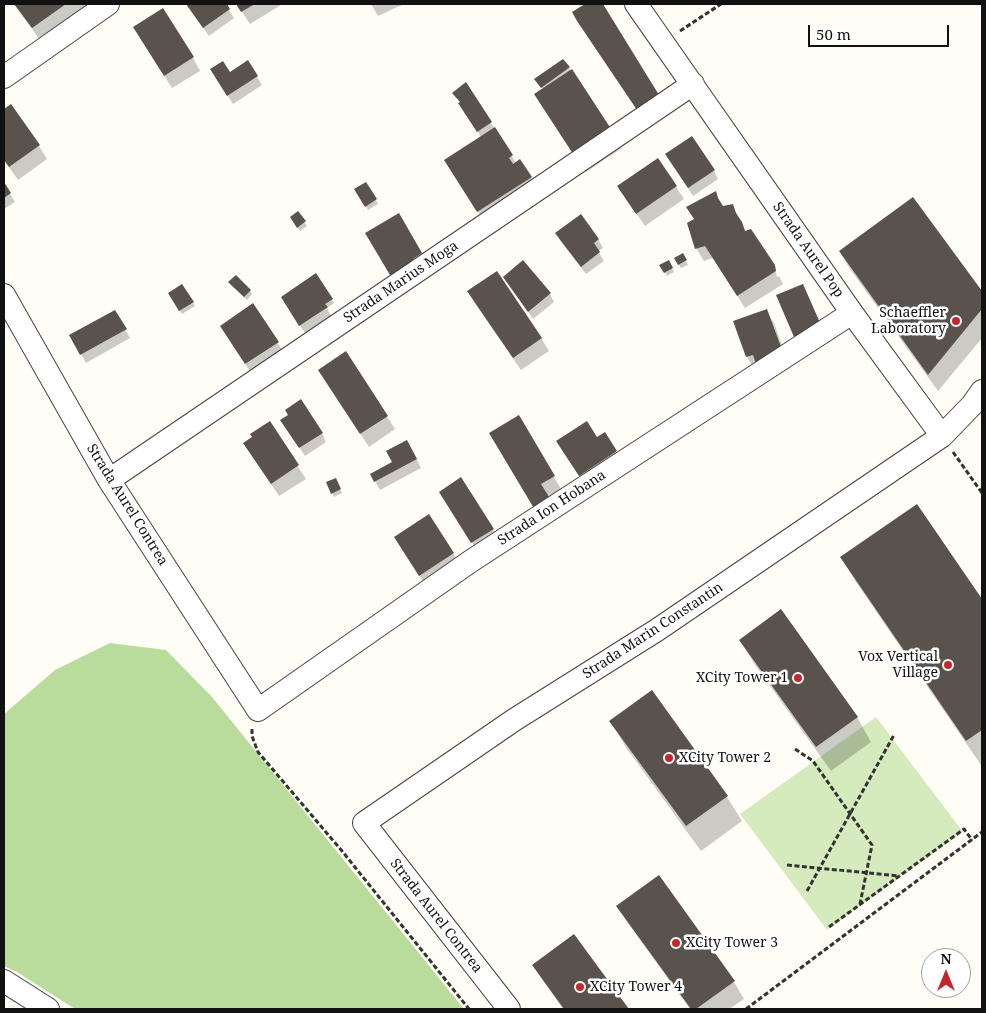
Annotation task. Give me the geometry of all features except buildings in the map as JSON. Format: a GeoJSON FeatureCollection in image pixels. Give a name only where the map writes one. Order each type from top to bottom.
{"type":"FeatureCollection","features":[{"type":"Feature","properties":{"kind":"street"},"geometry":{"type":"LineString","coordinates":[[4,76],[108,4]]}},
{"type":"Feature","properties":{"kind":"street","name":"Strada Aurel Pop"},"geometry":{"type":"LineString","coordinates":[[636,4],[852,314],[942,436]]}},
{"type":"Feature","properties":{"kind":"street","name":"Strada Marius Moga"},"geometry":{"type":"LineString","coordinates":[[109,480],[693,84]]}},
{"type":"Feature","properties":{"kind":"street","name":"Strada Aurel Contrea"},"geometry":{"type":"LineString","coordinates":[[4,295],[109,480],[258,710]]}},
{"type":"Feature","properties":{"kind":"street","name":"Strada Ion Hobana"},"geometry":{"type":"LineString","coordinates":[[258,710],[471,561],[852,314]]}},
{"type":"Feature","properties":{"kind":"street","name":"Strada Marin Constantin"},"geometry":{"type":"LineString","coordinates":[[364,823],[514,720],[657,630],[942,436],[982,391]]}},
{"type":"Feature","properties":{"kind":"street","name":"Strada Aurel Contrea"},"geometry":{"type":"LineString","coordinates":[[364,823],[509,1009]]}},
{"type":"Feature","properties":{"kind":"street"},"geometry":{"type":"LineString","coordinates":[[4,982],[48,1009]]}},
{"type":"Feature","properties":{"kind":"path"},"geometry":{"type":"LineString","coordinates":[[663,42],[720,4]]}},
{"type":"Feature","properties":{"kind":"path"},"geometry":{"type":"LineString","coordinates":[[942,436],[982,494]]}},
{"type":"Feature","properties":{"kind":"path"},"geometry":{"type":"LineString","coordinates":[[258,710],[252,721],[252,736],[258,752],[342,851],[469,1009]]}},
{"type":"Feature","properties":{"kind":"path"},"geometry":{"type":"LineString","coordinates":[[807,891],[894,735]]}},
{"type":"Feature","properties":{"kind":"path"},"geometry":{"type":"LineString","coordinates":[[795,750],[813,761],[872,845],[860,904]]}},
{"type":"Feature","properties":{"kind":"path"},"geometry":{"type":"LineString","coordinates":[[828,927],[964,829],[972,840]]}},
{"type":"Feature","properties":{"kind":"path"},"geometry":{"type":"LineString","coordinates":[[746,1009],[982,832]]}},
{"type":"Feature","properties":{"kind":"path"},"geometry":{"type":"LineString","coordinates":[[787,865],[899,876]]}},
{"type":"Feature","properties":{"kind":"green space"},"geometry":{"type":"Polygon","coordinates":[[[110,643],[166,650],[212,697],[464,1009],[75,1009],[17,972],[4,966],[4,714],[55,670],[110,643]]]}},
{"type":"Feature","properties":{"kind":"green space"},"geometry":{"type":"Polygon","coordinates":[[[876,717],[963,832],[827,930],[740,814],[876,717]]]}},
{"type":"Feature","properties":{"kind":"place","name":"Schaeffler Laboratory"},"geometry":{"type":"Point","coordinates":[956,321]}},
{"type":"Feature","properties":{"kind":"place","name":"Vox Vertical Village"},"geometry":{"type":"Point","coordinates":[948,665]}},
{"type":"Feature","properties":{"kind":"place","name":"XCity Tower 1"},"geometry":{"type":"Point","coordinates":[798,678]}},
{"type":"Feature","properties":{"kind":"place","name":"XCity Tower 2"},"geometry":{"type":"Point","coordinates":[669,758]}},
{"type":"Feature","properties":{"kind":"place","name":"XCity Tower 3"},"geometry":{"type":"Point","coordinates":[676,943]}},
{"type":"Feature","properties":{"kind":"place","name":"XCity Tower 4"},"geometry":{"type":"Point","coordinates":[580,987]}}]}
